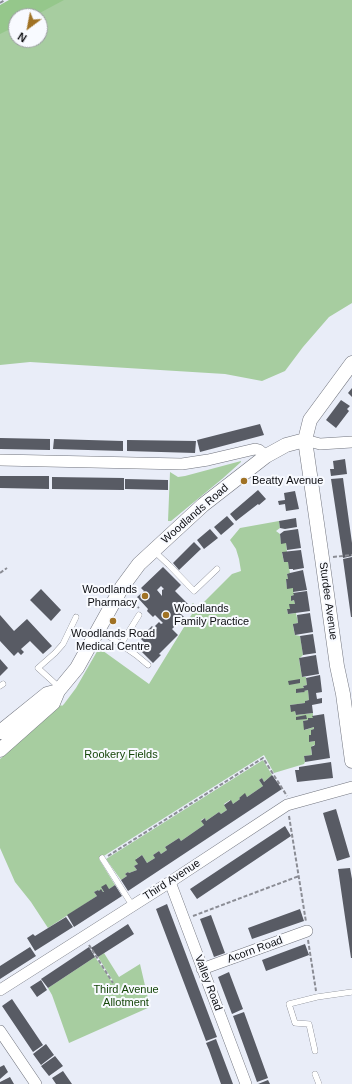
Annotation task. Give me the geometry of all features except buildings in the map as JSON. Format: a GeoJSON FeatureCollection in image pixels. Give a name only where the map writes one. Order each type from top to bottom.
{"type":"FeatureCollection","features":[{"type":"Feature","properties":{"kind":"street"},"geometry":{"type":"LineString","coordinates":[[352,363],[310,420],[305,440],[320,444],[352,442]]}},
{"type":"Feature","properties":{"kind":"street","name":"Woodlands Road"},"geometry":{"type":"LineString","coordinates":[[0,750],[53,703],[59,689],[77,668],[122,587],[139,564],[203,505],[266,456],[286,445],[305,440]]}},
{"type":"Feature","properties":{"kind":"street","name":"Sturdee Avenue"},"geometry":{"type":"LineString","coordinates":[[305,440],[352,761]]}},
{"type":"Feature","properties":{"kind":"street"},"geometry":{"type":"LineString","coordinates":[[0,460],[182,464],[208,460],[255,449],[266,456]]}},
{"type":"Feature","properties":{"kind":"street","name":"Woodlands Road"},"geometry":{"type":"LineString","coordinates":[[3,727],[48,694],[59,689]]}},
{"type":"Feature","properties":{"kind":"street","name":"Third Avenue"},"geometry":{"type":"LineString","coordinates":[[0,990],[289,804],[352,787]]}},
{"type":"Feature","properties":{"kind":"street","name":"Valley Road"},"geometry":{"type":"LineString","coordinates":[[170,882],[246,1084]]}},
{"type":"Feature","properties":{"kind":"street","name":"Acorn Road"},"geometry":{"type":"LineString","coordinates":[[202,969],[307,931]]}},
{"type":"Feature","properties":{"kind":"street"},"geometry":{"type":"LineString","coordinates":[[0,1031],[36,1084]]}},
{"type":"Feature","properties":{"kind":"lane"},"geometry":{"type":"LineString","coordinates":[[153,551],[194,591],[217,569]]}},
{"type":"Feature","properties":{"kind":"lane"},"geometry":{"type":"LineString","coordinates":[[120,644],[139,615]]}},
{"type":"Feature","properties":{"kind":"lane"},"geometry":{"type":"LineString","coordinates":[[59,689],[38,668],[63,644],[76,617]]}},
{"type":"Feature","properties":{"kind":"lane"},"geometry":{"type":"LineString","coordinates":[[99,629],[148,665]]}},
{"type":"Feature","properties":{"kind":"lane"},"geometry":{"type":"LineString","coordinates":[[102,858],[132,905]]}},
{"type":"Feature","properties":{"kind":"lane"},"geometry":{"type":"LineString","coordinates":[[315,1051],[309,1024],[295,1023],[289,1004],[317,997],[352,992]]}},
{"type":"Feature","properties":{"kind":"lane"},"geometry":{"type":"LineString","coordinates":[[315,1074],[319,1084]]}},
{"type":"Feature","properties":{"kind":"path"},"geometry":{"type":"LineString","coordinates":[[0,3],[5,0]]}},
{"type":"Feature","properties":{"kind":"path"},"geometry":{"type":"LineString","coordinates":[[322,558],[352,555]]}},
{"type":"Feature","properties":{"kind":"path"},"geometry":{"type":"LineString","coordinates":[[0,573],[7,568]]}},
{"type":"Feature","properties":{"kind":"path"},"geometry":{"type":"LineString","coordinates":[[125,598],[140,609]]}},
{"type":"Feature","properties":{"kind":"path"},"geometry":{"type":"LineString","coordinates":[[102,858],[263,758],[289,804],[317,997]]}},
{"type":"Feature","properties":{"kind":"path"},"geometry":{"type":"LineString","coordinates":[[184,919],[299,876]]}},
{"type":"Feature","properties":{"kind":"path"},"geometry":{"type":"LineString","coordinates":[[84,937],[113,983]]}},
{"type":"Feature","properties":{"kind":"green space"},"geometry":{"type":"Polygon","coordinates":[[[9,0],[64,0],[48,9],[8,8],[8,30],[0,34],[0,5],[9,0]]]}},
{"type":"Feature","properties":{"kind":"green space"},"geometry":{"type":"Polygon","coordinates":[[[59,0],[352,0],[352,303],[329,317],[303,347],[285,371],[262,381],[225,374],[30,362],[0,365],[0,29],[8,25],[8,48],[48,48],[48,8],[43,8],[59,0]]]}},
{"type":"Feature","properties":{"kind":"green space"},"geometry":{"type":"Polygon","coordinates":[[[241,462],[171,521],[168,521],[170,472],[178,477],[241,462]]]}},
{"type":"Feature","properties":{"kind":"green space","name":"Rookery Fields"},"geometry":{"type":"Polygon","coordinates":[[[279,521],[280,528],[276,531],[280,534],[281,543],[286,543],[287,552],[282,553],[284,562],[288,562],[290,573],[287,574],[287,588],[293,588],[294,595],[291,596],[291,601],[294,600],[295,604],[290,604],[290,609],[287,609],[288,614],[296,613],[298,623],[294,624],[293,626],[295,635],[300,636],[303,655],[299,659],[302,677],[306,677],[307,685],[303,686],[304,688],[296,693],[308,690],[309,700],[305,701],[305,703],[290,705],[291,711],[295,711],[296,715],[313,713],[313,718],[308,718],[308,720],[303,721],[305,730],[314,727],[314,729],[311,730],[311,735],[309,736],[309,742],[315,741],[315,745],[313,745],[311,750],[312,755],[304,756],[304,764],[274,773],[264,755],[99,859],[115,885],[109,889],[101,887],[104,892],[98,890],[94,892],[97,896],[48,928],[31,902],[15,882],[0,848],[0,759],[64,704],[76,688],[99,648],[149,684],[192,614],[188,609],[193,603],[198,608],[232,574],[241,571],[236,549],[230,540],[240,528],[279,521]]]}},
{"type":"Feature","properties":{"kind":"green space"},"geometry":{"type":"Polygon","coordinates":[[[263,760],[272,775],[264,782],[262,778],[259,780],[263,786],[247,797],[245,794],[233,804],[230,800],[224,804],[227,810],[221,814],[219,812],[206,821],[205,818],[201,820],[204,825],[181,841],[179,838],[165,847],[167,850],[161,854],[159,851],[153,855],[155,858],[147,863],[142,855],[136,859],[138,864],[134,866],[137,870],[128,872],[125,874],[127,876],[121,880],[106,859],[263,760]]]}},
{"type":"Feature","properties":{"kind":"green space","name":"Third Avenue Allotment"},"geometry":{"type":"Polygon","coordinates":[[[104,953],[119,977],[140,964],[150,1007],[69,1043],[52,995],[48,988],[95,957],[112,982],[113,981],[98,957],[104,953]]]}},
{"type":"Feature","properties":{"kind":"place","name":"Beatty Avenue"},"geometry":{"type":"Point","coordinates":[244,481]}},
{"type":"Feature","properties":{"kind":"place","name":"Woodlands Pharmacy"},"geometry":{"type":"Point","coordinates":[145,596]}},
{"type":"Feature","properties":{"kind":"place","name":"Woodlands Family Practice"},"geometry":{"type":"Point","coordinates":[166,615]}},
{"type":"Feature","properties":{"kind":"place","name":"Woodlands Road Medical Centre"},"geometry":{"type":"Point","coordinates":[113,621]}}]}
